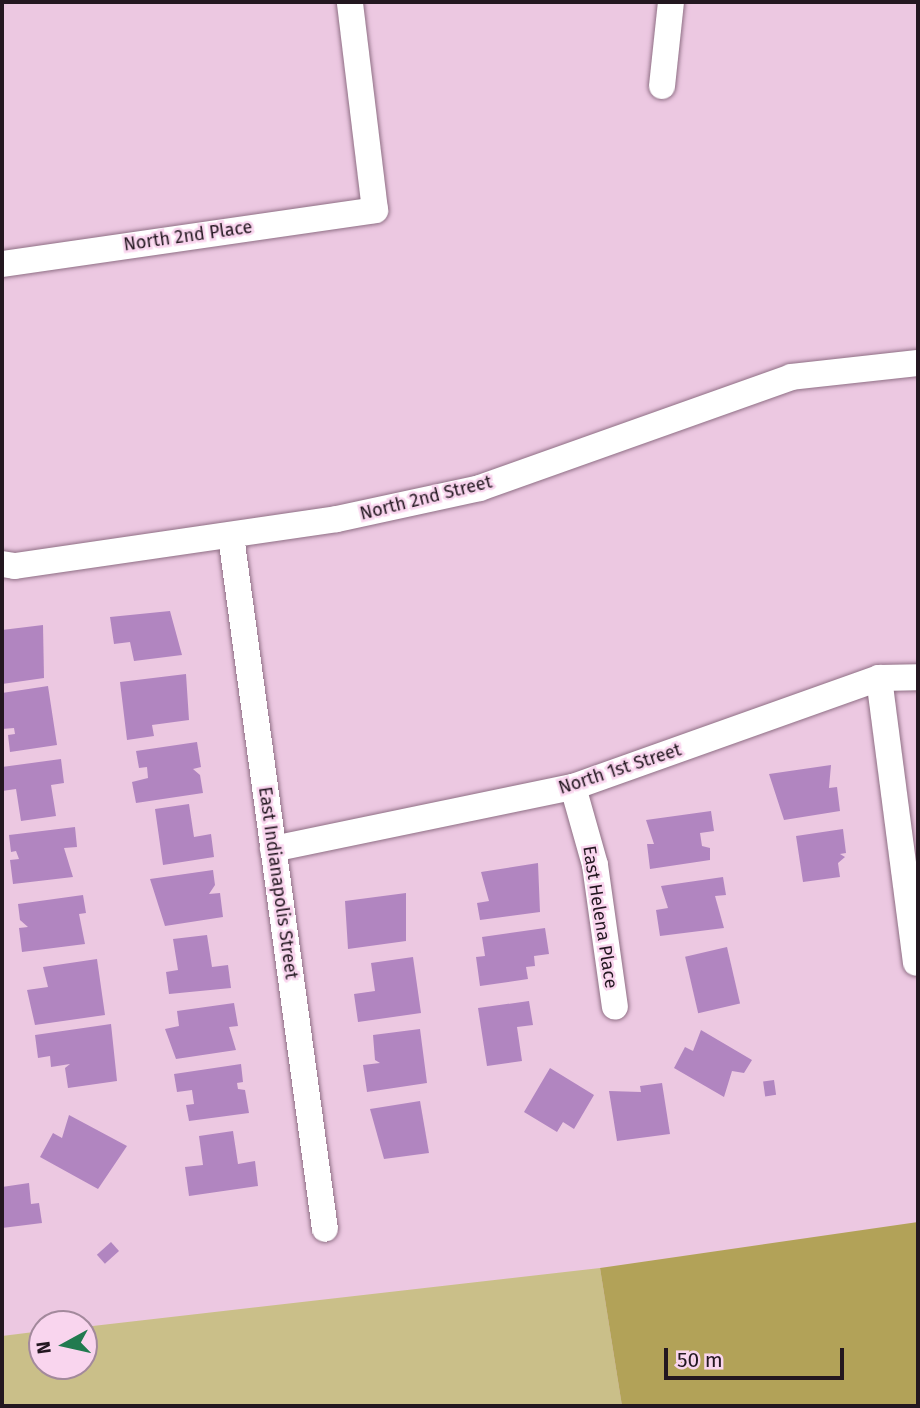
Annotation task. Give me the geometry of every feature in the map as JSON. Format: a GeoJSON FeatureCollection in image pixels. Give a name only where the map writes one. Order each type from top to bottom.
{"type":"FeatureCollection","features":[{"type":"Feature","properties":{"kind":"street","name":"North 2nd Place"},"geometry":{"type":"LineString","coordinates":[[2,264],[375,210],[350,2]]}},
{"type":"Feature","properties":{"kind":"street"},"geometry":{"type":"LineString","coordinates":[[662,86],[671,2]]}},
{"type":"Feature","properties":{"kind":"street","name":"North 2nd Street"},"geometry":{"type":"LineString","coordinates":[[2,564],[231,536],[337,519],[480,488],[791,377],[918,363]]}},
{"type":"Feature","properties":{"kind":"street","name":"East Indianapolis Street"},"geometry":{"type":"LineString","coordinates":[[231,536],[325,1229]]}},
{"type":"Feature","properties":{"kind":"street","name":"North 1st Street"},"geometry":{"type":"LineString","coordinates":[[273,849],[573,787],[879,678],[918,677]]}},
{"type":"Feature","properties":{"kind":"street"},"geometry":{"type":"LineString","coordinates":[[879,678],[916,963]]}},
{"type":"Feature","properties":{"kind":"street","name":"East Helena Place"},"geometry":{"type":"LineString","coordinates":[[573,787],[595,865],[615,1007]]}},
{"type":"Feature","properties":{"kind":"shaded area"},"geometry":{"type":"Polygon","coordinates":[[[918,1222],[918,1406],[622,1406],[600,1268],[918,1222]]]}},
{"type":"Feature","properties":{"kind":"shaded area"},"geometry":{"type":"Polygon","coordinates":[[[600,1268],[622,1406],[2,1406],[2,1336],[28,1333],[28,1380],[98,1380],[98,1325],[600,1268]]]}},
{"type":"Feature","properties":{"kind":"building"},"geometry":{"type":"Polygon","coordinates":[[[170,611],[182,655],[134,661],[130,642],[114,644],[110,617],[170,611]]]}},
{"type":"Feature","properties":{"kind":"building"},"geometry":{"type":"Polygon","coordinates":[[[43,625],[44,678],[2,684],[2,630],[43,625]]]}},
{"type":"Feature","properties":{"kind":"building"},"geometry":{"type":"Polygon","coordinates":[[[186,674],[189,720],[152,725],[154,736],[127,740],[120,682],[186,674]]]}},
{"type":"Feature","properties":{"kind":"building"},"geometry":{"type":"Polygon","coordinates":[[[48,686],[57,745],[10,752],[8,735],[15,734],[14,728],[2,729],[2,693],[48,686]]]}},
{"type":"Feature","properties":{"kind":"building"},"geometry":{"type":"Polygon","coordinates":[[[197,742],[201,767],[193,769],[200,775],[203,793],[136,803],[132,782],[148,778],[147,767],[139,768],[136,751],[197,742]]]}},
{"type":"Feature","properties":{"kind":"building"},"geometry":{"type":"Polygon","coordinates":[[[61,759],[64,783],[51,785],[56,816],[21,821],[16,789],[2,791],[2,767],[61,759]]]}},
{"type":"Feature","properties":{"kind":"building"},"geometry":{"type":"Polygon","coordinates":[[[831,765],[829,788],[837,787],[840,811],[784,820],[769,774],[831,765]]]}},
{"type":"Feature","properties":{"kind":"building"},"geometry":{"type":"Polygon","coordinates":[[[189,804],[194,837],[211,834],[214,857],[163,865],[155,809],[189,804]]]}},
{"type":"Feature","properties":{"kind":"building"},"geometry":{"type":"Polygon","coordinates":[[[711,811],[714,831],[700,833],[702,846],[710,848],[710,860],[650,869],[647,844],[654,844],[646,820],[711,811]]]}},
{"type":"Feature","properties":{"kind":"building"},"geometry":{"type":"Polygon","coordinates":[[[75,827],[77,847],[64,848],[73,877],[13,884],[10,860],[19,859],[16,851],[11,852],[9,835],[75,827]]]}},
{"type":"Feature","properties":{"kind":"building"},"geometry":{"type":"Polygon","coordinates":[[[843,829],[846,853],[840,854],[845,857],[838,863],[840,877],[803,882],[796,836],[843,829]]]}},
{"type":"Feature","properties":{"kind":"building"},"geometry":{"type":"Polygon","coordinates":[[[538,863],[540,912],[480,920],[477,903],[489,901],[481,872],[538,863]]]}},
{"type":"Feature","properties":{"kind":"building"},"geometry":{"type":"Polygon","coordinates":[[[213,870],[215,885],[209,894],[220,893],[223,917],[165,926],[150,879],[213,870]]]}},
{"type":"Feature","properties":{"kind":"building"},"geometry":{"type":"Polygon","coordinates":[[[723,877],[726,895],[715,896],[724,928],[660,936],[656,910],[668,908],[661,886],[723,877]]]}},
{"type":"Feature","properties":{"kind":"building"},"geometry":{"type":"Polygon","coordinates":[[[406,893],[406,941],[348,949],[345,901],[406,893]]]}},
{"type":"Feature","properties":{"kind":"building"},"geometry":{"type":"Polygon","coordinates":[[[83,895],[86,913],[79,914],[85,944],[22,952],[19,928],[28,927],[20,920],[18,904],[83,895]]]}},
{"type":"Feature","properties":{"kind":"building"},"geometry":{"type":"Polygon","coordinates":[[[545,928],[549,954],[534,956],[535,966],[526,967],[528,979],[480,986],[476,957],[485,956],[482,937],[545,928]]]}},
{"type":"Feature","properties":{"kind":"building"},"geometry":{"type":"Polygon","coordinates":[[[207,935],[212,967],[228,965],[231,988],[169,994],[166,972],[178,970],[173,939],[207,935]]]}},
{"type":"Feature","properties":{"kind":"building"},"geometry":{"type":"Polygon","coordinates":[[[727,947],[740,1004],[698,1013],[685,957],[727,947]]]}},
{"type":"Feature","properties":{"kind":"building"},"geometry":{"type":"Polygon","coordinates":[[[413,957],[421,1013],[358,1022],[354,994],[375,991],[371,963],[413,957]]]}},
{"type":"Feature","properties":{"kind":"building"},"geometry":{"type":"Polygon","coordinates":[[[97,959],[105,1015],[35,1025],[27,990],[48,987],[43,967],[97,959]]]}},
{"type":"Feature","properties":{"kind":"building"},"geometry":{"type":"Polygon","coordinates":[[[529,1001],[533,1025],[517,1027],[522,1061],[487,1066],[478,1008],[529,1001]]]}},
{"type":"Feature","properties":{"kind":"building"},"geometry":{"type":"Polygon","coordinates":[[[234,1003],[238,1026],[229,1027],[236,1050],[176,1059],[165,1029],[179,1026],[177,1011],[234,1003]]]}},
{"type":"Feature","properties":{"kind":"building"},"geometry":{"type":"Polygon","coordinates":[[[111,1024],[117,1081],[68,1088],[65,1068],[70,1064],[51,1067],[50,1056],[38,1058],[35,1035],[111,1024]]]}},
{"type":"Feature","properties":{"kind":"building"},"geometry":{"type":"Polygon","coordinates":[[[420,1029],[427,1083],[367,1092],[363,1065],[380,1063],[375,1060],[373,1035],[420,1029]]]}},
{"type":"Feature","properties":{"kind":"building"},"geometry":{"type":"Polygon","coordinates":[[[701,1030],[752,1060],[744,1073],[732,1071],[724,1097],[674,1068],[685,1047],[693,1051],[701,1030]]]}},
{"type":"Feature","properties":{"kind":"building"},"geometry":{"type":"Polygon","coordinates":[[[241,1064],[243,1082],[237,1083],[238,1089],[245,1090],[249,1113],[189,1121],[186,1105],[194,1104],[192,1090],[177,1092],[174,1074],[241,1064]]]}},
{"type":"Feature","properties":{"kind":"building"},"geometry":{"type":"Polygon","coordinates":[[[550,1068],[594,1095],[574,1129],[563,1122],[557,1132],[524,1112],[550,1068]]]}},
{"type":"Feature","properties":{"kind":"building"},"geometry":{"type":"Polygon","coordinates":[[[774,1080],[776,1095],[765,1096],[763,1082],[774,1080]]]}},
{"type":"Feature","properties":{"kind":"building"},"geometry":{"type":"Polygon","coordinates":[[[662,1083],[670,1134],[617,1141],[609,1091],[641,1092],[640,1086],[662,1083]]]}},
{"type":"Feature","properties":{"kind":"building"},"geometry":{"type":"Polygon","coordinates":[[[420,1101],[429,1153],[384,1159],[370,1109],[420,1101]]]}},
{"type":"Feature","properties":{"kind":"building"},"geometry":{"type":"Polygon","coordinates":[[[69,1115],[127,1146],[98,1189],[40,1157],[53,1133],[62,1138],[69,1115]]]}},
{"type":"Feature","properties":{"kind":"building"},"geometry":{"type":"Polygon","coordinates":[[[233,1131],[238,1164],[255,1161],[258,1186],[189,1196],[185,1167],[203,1165],[199,1136],[233,1131]]]}},
{"type":"Feature","properties":{"kind":"building"},"geometry":{"type":"Polygon","coordinates":[[[29,1183],[31,1204],[39,1203],[42,1223],[2,1228],[2,1187],[29,1183]]]}},
{"type":"Feature","properties":{"kind":"building"},"geometry":{"type":"Polygon","coordinates":[[[111,1242],[119,1251],[105,1264],[97,1255],[111,1242]]]}}]}
